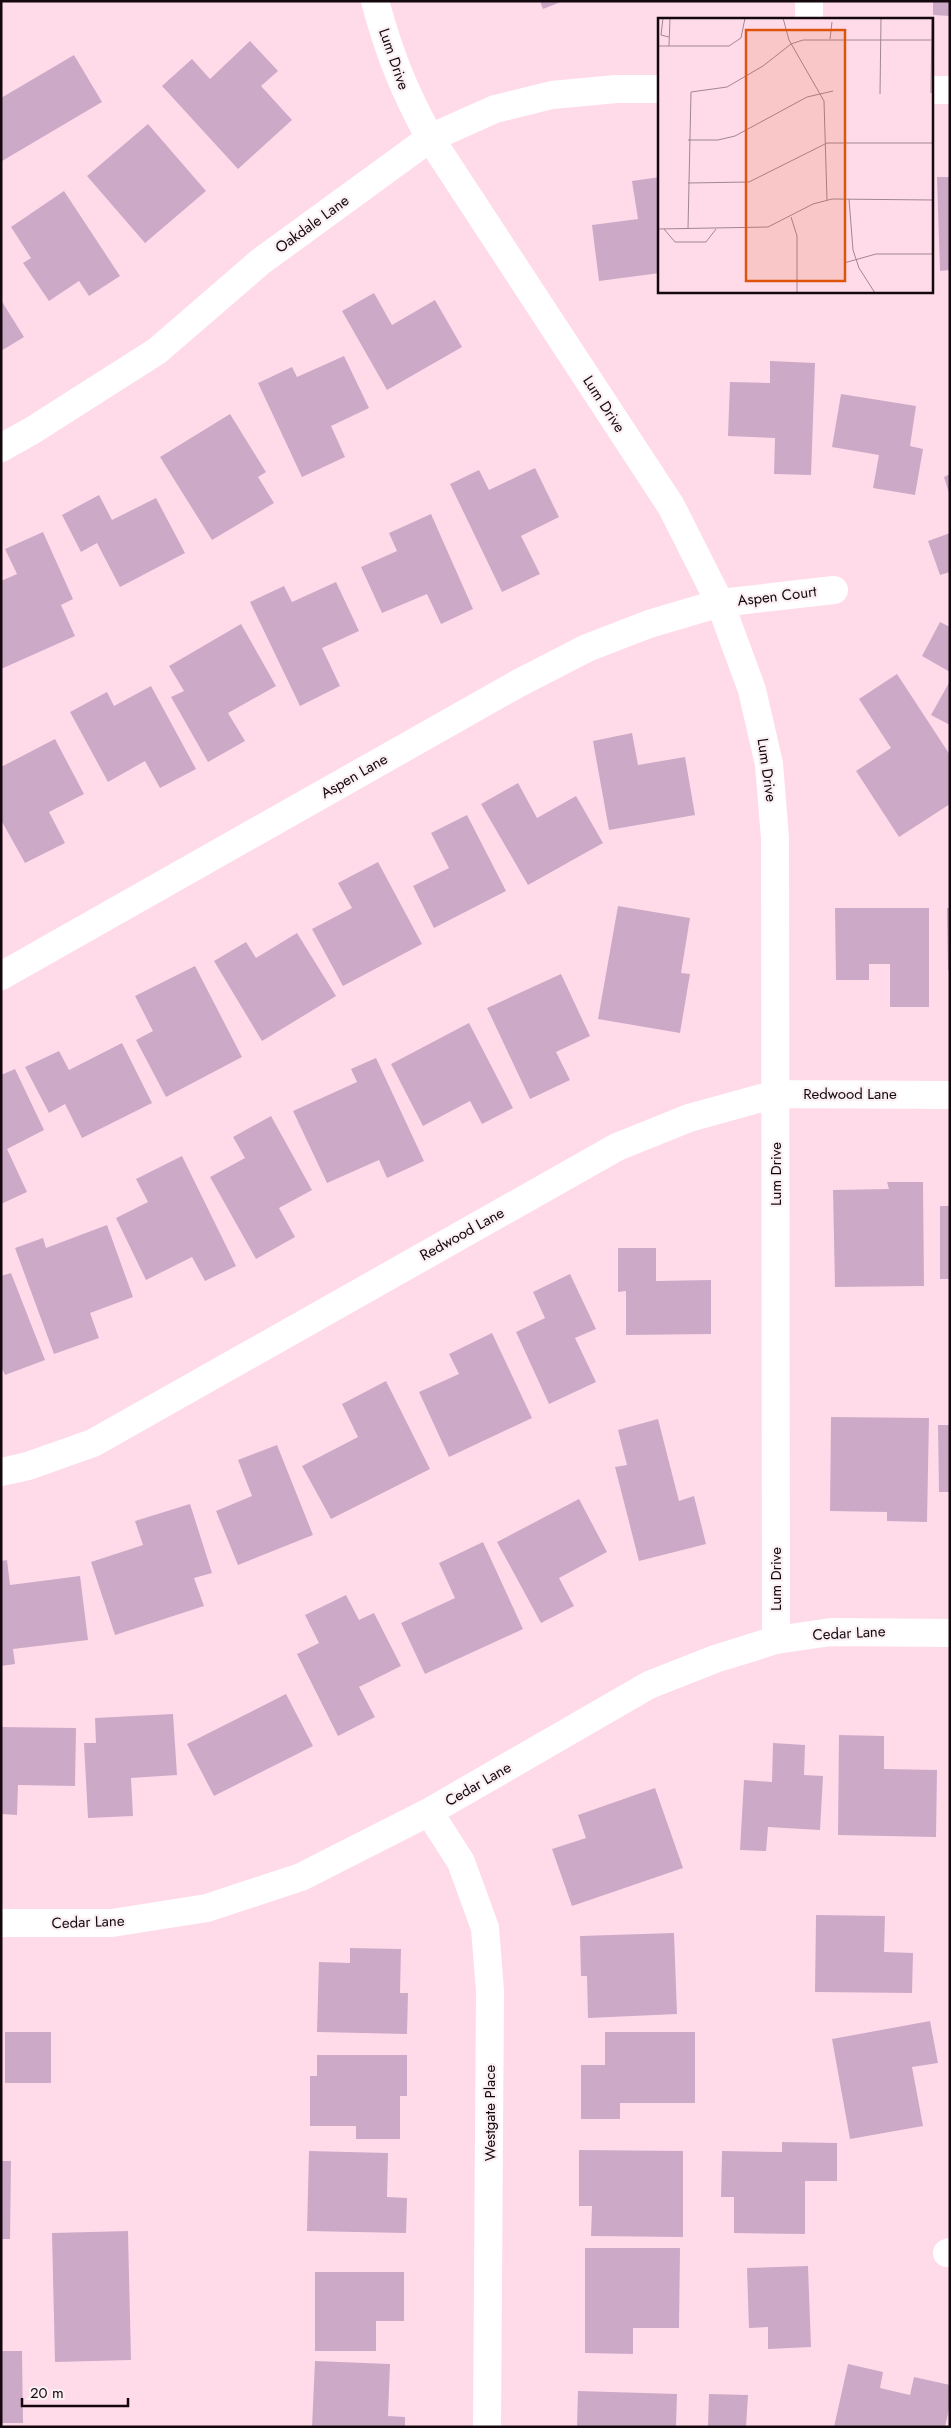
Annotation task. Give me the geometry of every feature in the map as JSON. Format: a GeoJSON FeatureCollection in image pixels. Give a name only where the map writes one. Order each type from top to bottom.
{"type":"FeatureCollection","features":[{"type":"Feature","properties":{"kind":"street","name":"Lum Drive"},"geometry":{"type":"LineString","coordinates":[[375,1],[395,67],[408,99],[430,138],[671,506],[720,603],[752,690],[769,764],[775,838],[776,1640]]}},
{"type":"Feature","properties":{"kind":"street"},"geometry":{"type":"LineString","coordinates":[[809,1],[809,18]]}},
{"type":"Feature","properties":{"kind":"street","name":"Oakdale Lane"},"geometry":{"type":"LineString","coordinates":[[1,448],[34,430],[157,351],[260,262],[430,138],[495,109],[552,95],[616,89],[658,89]]}},
{"type":"Feature","properties":{"kind":"street"},"geometry":{"type":"LineString","coordinates":[[934,90],[950,90]]}},
{"type":"Feature","properties":{"kind":"street","name":"Aspen Court"},"geometry":{"type":"LineString","coordinates":[[720,603],[834,590]]}},
{"type":"Feature","properties":{"kind":"street","name":"Aspen Lane"},"geometry":{"type":"LineString","coordinates":[[1,976],[517,684],[587,648],[640,627],[720,603]]}},
{"type":"Feature","properties":{"kind":"street","name":"Redwood Lane"},"geometry":{"type":"LineString","coordinates":[[1,1472],[28,1466],[93,1443],[617,1147],[689,1118],[776,1094],[950,1094]]}},
{"type":"Feature","properties":{"kind":"street","name":"Cedar Lane"},"geometry":{"type":"LineString","coordinates":[[1,1923],[112,1923],[208,1908],[301,1877],[429,1812],[649,1685],[715,1659],[776,1640],[831,1632],[905,1631],[950,1633]]}},
{"type":"Feature","properties":{"kind":"street","name":"Westgate Place"},"geometry":{"type":"LineString","coordinates":[[429,1812],[461,1862],[485,1928],[490,1991],[487,2427]]}},
{"type":"Feature","properties":{"kind":"building"},"geometry":{"type":"Polygon","coordinates":[[[540,1],[563,1],[543,9],[540,1]]]}},
{"type":"Feature","properties":{"kind":"building"},"geometry":{"type":"Polygon","coordinates":[[[933,1],[950,1],[950,16],[933,15],[933,1]]]}},
{"type":"Feature","properties":{"kind":"building"},"geometry":{"type":"Polygon","coordinates":[[[250,41],[278,71],[261,86],[292,120],[238,169],[162,86],[192,59],[210,79],[250,41]]]}},
{"type":"Feature","properties":{"kind":"building"},"geometry":{"type":"Polygon","coordinates":[[[74,55],[102,102],[2,161],[1,98],[74,55]]]}},
{"type":"Feature","properties":{"kind":"building"},"geometry":{"type":"Polygon","coordinates":[[[148,124],[206,191],[145,243],[87,176],[148,124]]]}},
{"type":"Feature","properties":{"kind":"building"},"geometry":{"type":"Polygon","coordinates":[[[658,177],[658,273],[599,281],[592,225],[638,219],[632,181],[658,177]]]}},
{"type":"Feature","properties":{"kind":"building"},"geometry":{"type":"Polygon","coordinates":[[[937,177],[950,177],[950,270],[940,271],[937,177]]]}},
{"type":"Feature","properties":{"kind":"building"},"geometry":{"type":"Polygon","coordinates":[[[64,191],[120,276],[89,296],[79,281],[49,301],[23,263],[31,258],[11,227],[64,191]]]}},
{"type":"Feature","properties":{"kind":"building"},"geometry":{"type":"Polygon","coordinates":[[[374,293],[392,325],[435,300],[462,347],[387,390],[342,311],[374,293]]]}},
{"type":"Feature","properties":{"kind":"building"},"geometry":{"type":"Polygon","coordinates":[[[1,300],[24,337],[1,351],[1,300]]]}},
{"type":"Feature","properties":{"kind":"building"},"geometry":{"type":"Polygon","coordinates":[[[344,356],[369,408],[331,426],[345,457],[302,477],[258,383],[292,367],[297,377],[344,356]]]}},
{"type":"Feature","properties":{"kind":"building"},"geometry":{"type":"Polygon","coordinates":[[[770,361],[815,363],[811,475],[774,474],[775,438],[728,436],[730,382],[770,383],[770,361]]]}},
{"type":"Feature","properties":{"kind":"building"},"geometry":{"type":"Polygon","coordinates":[[[841,394],[916,406],[910,446],[923,449],[915,495],[873,488],[879,455],[832,447],[841,394]]]}},
{"type":"Feature","properties":{"kind":"building"},"geometry":{"type":"Polygon","coordinates":[[[230,414],[266,472],[258,477],[274,503],[212,540],[160,457],[230,414]]]}},
{"type":"Feature","properties":{"kind":"building"},"geometry":{"type":"Polygon","coordinates":[[[535,468],[559,517],[521,536],[540,574],[502,592],[450,484],[479,470],[489,490],[535,468]]]}},
{"type":"Feature","properties":{"kind":"building"},"geometry":{"type":"Polygon","coordinates":[[[950,474],[950,493],[949,493],[944,477],[950,474]]]}},
{"type":"Feature","properties":{"kind":"building"},"geometry":{"type":"Polygon","coordinates":[[[99,495],[112,520],[156,498],[185,553],[120,587],[97,543],[81,552],[62,515],[99,495]]]}},
{"type":"Feature","properties":{"kind":"building"},"geometry":{"type":"Polygon","coordinates":[[[431,514],[473,609],[441,624],[427,594],[382,613],[361,567],[397,551],[389,533],[431,514]]]}},
{"type":"Feature","properties":{"kind":"building"},"geometry":{"type":"Polygon","coordinates":[[[43,532],[73,599],[61,605],[75,636],[1,669],[1,581],[17,574],[5,549],[43,532]]]}},
{"type":"Feature","properties":{"kind":"building"},"geometry":{"type":"Polygon","coordinates":[[[950,533],[950,572],[940,575],[928,541],[950,533]]]}},
{"type":"Feature","properties":{"kind":"building"},"geometry":{"type":"Polygon","coordinates":[[[336,582],[359,631],[322,648],[340,686],[300,706],[250,602],[284,586],[292,602],[336,582]]]}},
{"type":"Feature","properties":{"kind":"building"},"geometry":{"type":"Polygon","coordinates":[[[940,622],[950,627],[950,672],[922,656],[940,622]]]}},
{"type":"Feature","properties":{"kind":"building"},"geometry":{"type":"Polygon","coordinates":[[[241,624],[276,686],[228,713],[245,741],[208,762],[171,697],[184,691],[169,666],[241,624]]]}},
{"type":"Feature","properties":{"kind":"building"},"geometry":{"type":"Polygon","coordinates":[[[897,674],[950,755],[950,804],[899,837],[856,771],[891,748],[859,699],[897,674]]]}},
{"type":"Feature","properties":{"kind":"building"},"geometry":{"type":"Polygon","coordinates":[[[950,681],[950,725],[931,715],[950,681]]]}},
{"type":"Feature","properties":{"kind":"building"},"geometry":{"type":"Polygon","coordinates":[[[151,686],[196,769],[160,788],[145,761],[108,782],[70,712],[107,692],[114,706],[151,686]]]}},
{"type":"Feature","properties":{"kind":"building"},"geometry":{"type":"Polygon","coordinates":[[[632,733],[638,765],[685,757],[695,815],[609,830],[593,741],[632,733]]]}},
{"type":"Feature","properties":{"kind":"building"},"geometry":{"type":"Polygon","coordinates":[[[55,739],[84,794],[49,812],[65,843],[25,863],[1,820],[1,767],[55,739]]]}},
{"type":"Feature","properties":{"kind":"building"},"geometry":{"type":"Polygon","coordinates":[[[518,783],[537,818],[576,796],[603,843],[528,885],[481,804],[518,783]]]}},
{"type":"Feature","properties":{"kind":"building"},"geometry":{"type":"Polygon","coordinates":[[[467,815],[506,891],[434,928],[413,886],[449,868],[431,833],[467,815]]]}},
{"type":"Feature","properties":{"kind":"building"},"geometry":{"type":"Polygon","coordinates":[[[378,862],[422,944],[343,986],[312,929],[352,908],[338,883],[378,862]]]}},
{"type":"Feature","properties":{"kind":"building"},"geometry":{"type":"Polygon","coordinates":[[[618,906],[690,918],[681,973],[690,974],[680,1033],[598,1019],[618,906]]]}},
{"type":"Feature","properties":{"kind":"building"},"geometry":{"type":"Polygon","coordinates":[[[835,908],[929,908],[929,1007],[890,1007],[890,964],[869,964],[869,980],[836,980],[835,908]]]}},
{"type":"Feature","properties":{"kind":"building"},"geometry":{"type":"Polygon","coordinates":[[[947,908],[950,908],[950,970],[948,970],[947,908]]]}},
{"type":"Feature","properties":{"kind":"building"},"geometry":{"type":"Polygon","coordinates":[[[297,933],[336,996],[262,1041],[214,961],[246,942],[256,958],[297,933]]]}},
{"type":"Feature","properties":{"kind":"building"},"geometry":{"type":"Polygon","coordinates":[[[195,966],[242,1057],[166,1097],[136,1040],[153,1031],[135,996],[195,966]]]}},
{"type":"Feature","properties":{"kind":"building"},"geometry":{"type":"Polygon","coordinates":[[[561,974],[590,1036],[556,1052],[570,1080],[530,1099],[487,1008],[561,974]]]}},
{"type":"Feature","properties":{"kind":"building"},"geometry":{"type":"Polygon","coordinates":[[[469,1023],[513,1108],[482,1124],[470,1101],[423,1126],[391,1064],[469,1023]]]}},
{"type":"Feature","properties":{"kind":"building"},"geometry":{"type":"Polygon","coordinates":[[[122,1043],[152,1103],[82,1138],[65,1104],[49,1113],[25,1067],[59,1051],[69,1070],[122,1043]]]}},
{"type":"Feature","properties":{"kind":"building"},"geometry":{"type":"Polygon","coordinates":[[[376,1058],[424,1161],[387,1178],[379,1160],[327,1183],[293,1111],[357,1082],[351,1069],[376,1058]]]}},
{"type":"Feature","properties":{"kind":"building"},"geometry":{"type":"Polygon","coordinates":[[[15,1069],[44,1130],[7,1149],[27,1192],[1,1204],[1,1075],[15,1069]]]}},
{"type":"Feature","properties":{"kind":"building"},"geometry":{"type":"Polygon","coordinates":[[[271,1116],[312,1190],[279,1208],[295,1237],[256,1259],[210,1177],[245,1158],[233,1137],[271,1116]]]}},
{"type":"Feature","properties":{"kind":"building"},"geometry":{"type":"Polygon","coordinates":[[[182,1156],[236,1266],[205,1281],[192,1257],[146,1280],[116,1218],[148,1202],[136,1179],[182,1156]]]}},
{"type":"Feature","properties":{"kind":"building"},"geometry":{"type":"Polygon","coordinates":[[[887,1182],[923,1182],[924,1286],[835,1287],[833,1190],[889,1189],[887,1182]]]}},
{"type":"Feature","properties":{"kind":"building"},"geometry":{"type":"Polygon","coordinates":[[[940,1206],[950,1206],[950,1279],[940,1279],[940,1206]]]}},
{"type":"Feature","properties":{"kind":"building"},"geometry":{"type":"Polygon","coordinates":[[[107,1225],[133,1297],[90,1313],[99,1338],[54,1354],[15,1248],[43,1238],[46,1248],[107,1225]]]}},
{"type":"Feature","properties":{"kind":"building"},"geometry":{"type":"Polygon","coordinates":[[[618,1248],[656,1248],[656,1281],[711,1280],[711,1334],[626,1335],[626,1291],[618,1292],[618,1248]]]}},
{"type":"Feature","properties":{"kind":"building"},"geometry":{"type":"Polygon","coordinates":[[[11,1273],[45,1360],[5,1375],[1,1366],[1,1276],[11,1273]]]}},
{"type":"Feature","properties":{"kind":"building"},"geometry":{"type":"Polygon","coordinates":[[[570,1274],[596,1329],[575,1338],[596,1382],[549,1404],[516,1332],[545,1318],[533,1292],[570,1274]]]}},
{"type":"Feature","properties":{"kind":"building"},"geometry":{"type":"Polygon","coordinates":[[[492,1333],[532,1418],[449,1457],[419,1392],[459,1374],[449,1354],[492,1333]]]}},
{"type":"Feature","properties":{"kind":"building"},"geometry":{"type":"Polygon","coordinates":[[[386,1381],[430,1469],[331,1519],[302,1466],[358,1437],[342,1404],[386,1381]]]}},
{"type":"Feature","properties":{"kind":"building"},"geometry":{"type":"Polygon","coordinates":[[[831,1417],[929,1418],[927,1522],[887,1521],[887,1512],[830,1511],[831,1417]]]}},
{"type":"Feature","properties":{"kind":"building"},"geometry":{"type":"Polygon","coordinates":[[[658,1419],[679,1501],[694,1496],[706,1544],[639,1561],[615,1467],[627,1465],[618,1430],[658,1419]]]}},
{"type":"Feature","properties":{"kind":"building"},"geometry":{"type":"Polygon","coordinates":[[[938,1425],[950,1425],[950,1492],[939,1492],[938,1425]]]}},
{"type":"Feature","properties":{"kind":"building"},"geometry":{"type":"Polygon","coordinates":[[[277,1445],[313,1535],[238,1565],[216,1511],[252,1496],[238,1460],[277,1445]]]}},
{"type":"Feature","properties":{"kind":"building"},"geometry":{"type":"Polygon","coordinates":[[[579,1499],[607,1552],[559,1578],[574,1606],[541,1623],[497,1542],[579,1499]]]}},
{"type":"Feature","properties":{"kind":"building"},"geometry":{"type":"Polygon","coordinates":[[[190,1504],[212,1573],[194,1578],[204,1606],[115,1635],[91,1562],[143,1545],[135,1521],[190,1504]]]}},
{"type":"Feature","properties":{"kind":"building"},"geometry":{"type":"Polygon","coordinates":[[[483,1542],[523,1629],[425,1674],[401,1623],[455,1598],[439,1563],[483,1542]]]}},
{"type":"Feature","properties":{"kind":"building"},"geometry":{"type":"Polygon","coordinates":[[[7,1560],[10,1585],[80,1576],[88,1640],[13,1649],[15,1664],[1,1666],[1,1561],[7,1560]]]}},
{"type":"Feature","properties":{"kind":"building"},"geometry":{"type":"Polygon","coordinates":[[[346,1595],[359,1620],[374,1613],[401,1666],[359,1687],[375,1717],[338,1736],[297,1654],[319,1643],[305,1615],[346,1595]]]}},
{"type":"Feature","properties":{"kind":"building"},"geometry":{"type":"Polygon","coordinates":[[[286,1694],[313,1746],[214,1796],[187,1744],[286,1694]]]}},
{"type":"Feature","properties":{"kind":"building"},"geometry":{"type":"Polygon","coordinates":[[[173,1714],[177,1775],[131,1778],[133,1816],[88,1818],[84,1743],[96,1743],[95,1718],[173,1714]]]}},
{"type":"Feature","properties":{"kind":"building"},"geometry":{"type":"Polygon","coordinates":[[[1,1727],[76,1728],[75,1786],[18,1785],[17,1815],[1,1814],[1,1727]]]}},
{"type":"Feature","properties":{"kind":"building"},"geometry":{"type":"Polygon","coordinates":[[[839,1735],[884,1736],[884,1769],[937,1770],[936,1837],[838,1835],[839,1735]]]}},
{"type":"Feature","properties":{"kind":"building"},"geometry":{"type":"Polygon","coordinates":[[[773,1743],[805,1745],[804,1775],[823,1776],[820,1830],[768,1827],[766,1851],[740,1850],[744,1780],[772,1782],[773,1743]]]}},
{"type":"Feature","properties":{"kind":"building"},"geometry":{"type":"Polygon","coordinates":[[[655,1788],[683,1868],[572,1906],[552,1849],[586,1838],[578,1815],[655,1788]]]}},
{"type":"Feature","properties":{"kind":"building"},"geometry":{"type":"Polygon","coordinates":[[[816,1915],[885,1916],[884,1952],[913,1953],[912,1993],[815,1992],[816,1915]]]}},
{"type":"Feature","properties":{"kind":"building"},"geometry":{"type":"Polygon","coordinates":[[[674,1933],[677,2014],[588,2018],[587,1976],[581,1976],[580,1936],[674,1933]]]}},
{"type":"Feature","properties":{"kind":"building"},"geometry":{"type":"Polygon","coordinates":[[[350,1948],[401,1949],[400,1993],[408,1993],[407,2034],[317,2032],[319,1962],[350,1963],[350,1948]]]}},
{"type":"Feature","properties":{"kind":"building"},"geometry":{"type":"Polygon","coordinates":[[[930,2021],[938,2063],[912,2067],[923,2126],[850,2139],[832,2039],[930,2021]]]}},
{"type":"Feature","properties":{"kind":"building"},"geometry":{"type":"Polygon","coordinates":[[[5,2032],[51,2032],[51,2083],[5,2083],[5,2032]]]}},
{"type":"Feature","properties":{"kind":"building"},"geometry":{"type":"Polygon","coordinates":[[[605,2032],[695,2032],[695,2103],[620,2103],[620,2119],[581,2119],[581,2065],[605,2065],[605,2032]]]}},
{"type":"Feature","properties":{"kind":"building"},"geometry":{"type":"Polygon","coordinates":[[[317,2055],[407,2055],[407,2096],[400,2096],[400,2139],[356,2139],[356,2126],[310,2126],[310,2076],[317,2076],[317,2055]]]}},
{"type":"Feature","properties":{"kind":"building"},"geometry":{"type":"Polygon","coordinates":[[[782,2142],[837,2143],[837,2181],[805,2181],[805,2234],[734,2233],[734,2197],[721,2197],[722,2151],[782,2152],[782,2142]]]}},
{"type":"Feature","properties":{"kind":"building"},"geometry":{"type":"Polygon","coordinates":[[[579,2150],[683,2151],[683,2237],[591,2236],[592,2206],[579,2206],[579,2150]]]}},
{"type":"Feature","properties":{"kind":"building"},"geometry":{"type":"Polygon","coordinates":[[[309,2151],[388,2153],[387,2197],[407,2198],[406,2233],[307,2231],[309,2151]]]}},
{"type":"Feature","properties":{"kind":"building"},"geometry":{"type":"Polygon","coordinates":[[[1,2161],[11,2161],[10,2239],[1,2239],[1,2161]]]}},
{"type":"Feature","properties":{"kind":"building"},"geometry":{"type":"Polygon","coordinates":[[[128,2231],[131,2360],[55,2362],[52,2233],[128,2231]]]}},
{"type":"Feature","properties":{"kind":"building"},"geometry":{"type":"Polygon","coordinates":[[[585,2248],[680,2248],[679,2328],[633,2328],[633,2354],[585,2353],[585,2248]]]}},
{"type":"Feature","properties":{"kind":"building"},"geometry":{"type":"Polygon","coordinates":[[[808,2266],[811,2347],[768,2349],[768,2327],[749,2328],[747,2268],[808,2266]]]}},
{"type":"Feature","properties":{"kind":"building"},"geometry":{"type":"Polygon","coordinates":[[[315,2272],[404,2272],[404,2321],[376,2321],[376,2351],[315,2351],[315,2272]]]}},
{"type":"Feature","properties":{"kind":"building"},"geometry":{"type":"Polygon","coordinates":[[[1,2351],[22,2351],[23,2423],[1,2423],[1,2351]]]}},
{"type":"Feature","properties":{"kind":"building"},"geometry":{"type":"Polygon","coordinates":[[[315,2361],[390,2364],[388,2416],[405,2417],[405,2427],[312,2427],[315,2361]]]}},
{"type":"Feature","properties":{"kind":"building"},"geometry":{"type":"Polygon","coordinates":[[[848,2364],[883,2372],[880,2388],[910,2395],[914,2377],[950,2385],[950,2404],[945,2427],[834,2427],[848,2364]]]}},
{"type":"Feature","properties":{"kind":"building"},"geometry":{"type":"Polygon","coordinates":[[[578,2391],[677,2394],[676,2427],[577,2427],[578,2391]]]}},
{"type":"Feature","properties":{"kind":"building"},"geometry":{"type":"Polygon","coordinates":[[[709,2394],[748,2395],[746,2427],[708,2427],[709,2394]]]}}]}
